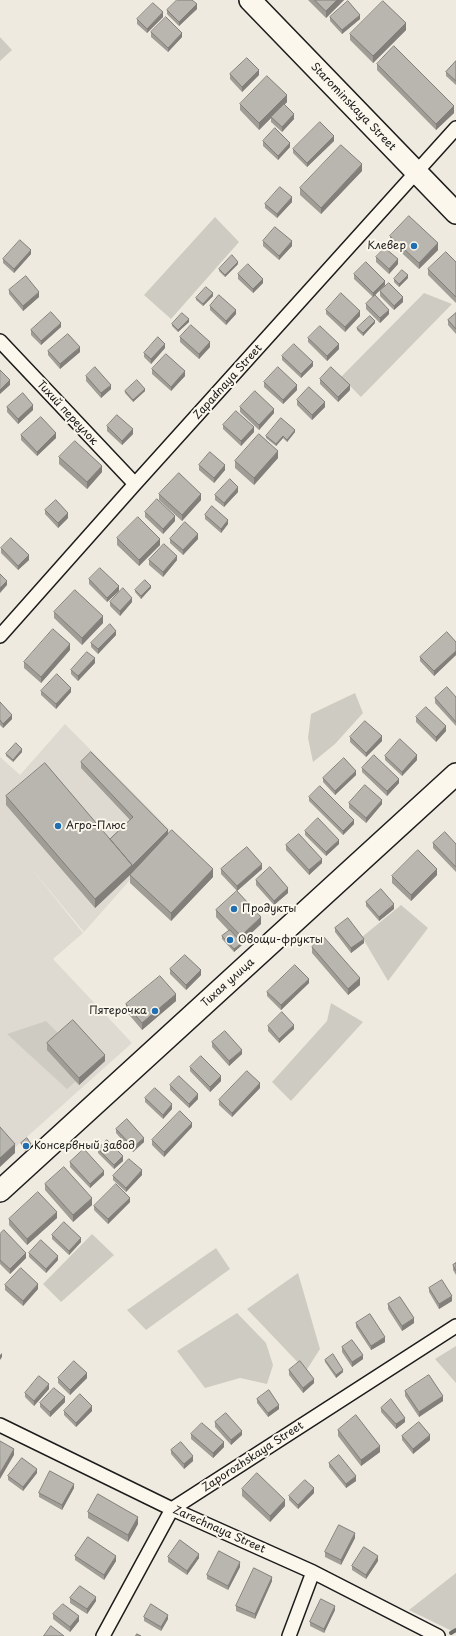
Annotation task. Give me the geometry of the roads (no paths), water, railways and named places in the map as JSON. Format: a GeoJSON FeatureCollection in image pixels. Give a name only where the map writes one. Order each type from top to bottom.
{"type":"FeatureCollection","features":[{"type":"Feature","properties":{"kind":"main road","name":"Starominskaya Street"},"geometry":{"type":"LineString","coordinates":[[250,0],[456,213]]}},
{"type":"Feature","properties":{"kind":"main road","name":"Тихая улица"},"geometry":{"type":"LineString","coordinates":[[0,1191],[456,774]]}},
{"type":"Feature","properties":{"kind":"street","name":"Zapadnaya Street"},"geometry":{"type":"LineString","coordinates":[[0,636],[456,128]]}},
{"type":"Feature","properties":{"kind":"street","name":"Тихий переулок"},"geometry":{"type":"LineString","coordinates":[[0,341],[135,484]]}},
{"type":"Feature","properties":{"kind":"street","name":"Zaporozhskaya Street"},"geometry":{"type":"LineString","coordinates":[[103,1636],[172,1509],[456,1326]]}},
{"type":"Feature","properties":{"kind":"street","name":"Zarechnaya Street"},"geometry":{"type":"LineString","coordinates":[[0,1425],[172,1509],[313,1572],[438,1636]]}},
{"type":"Feature","properties":{"kind":"street"},"geometry":{"type":"LineString","coordinates":[[289,1636],[313,1572]]}},
{"type":"Feature","properties":{"kind":"waterway"},"geometry":{"type":"LineString","coordinates":[[451,1633],[456,1630]]}},
{"type":"Feature","properties":{"kind":"place","name":"Клевер"},"geometry":{"type":"Point","coordinates":[414,246]}},
{"type":"Feature","properties":{"kind":"place","name":"Агро-Плюс"},"geometry":{"type":"Point","coordinates":[58,826]}},
{"type":"Feature","properties":{"kind":"place","name":"Продукты"},"geometry":{"type":"Point","coordinates":[234,909]}},
{"type":"Feature","properties":{"kind":"place","name":"Овощи-фрукты"},"geometry":{"type":"Point","coordinates":[230,940]}},
{"type":"Feature","properties":{"kind":"place","name":"Пятерочка"},"geometry":{"type":"Point","coordinates":[155,1011]}},
{"type":"Feature","properties":{"kind":"place","name":"Консервный завод"},"geometry":{"type":"Point","coordinates":[26,1146]}}]}
